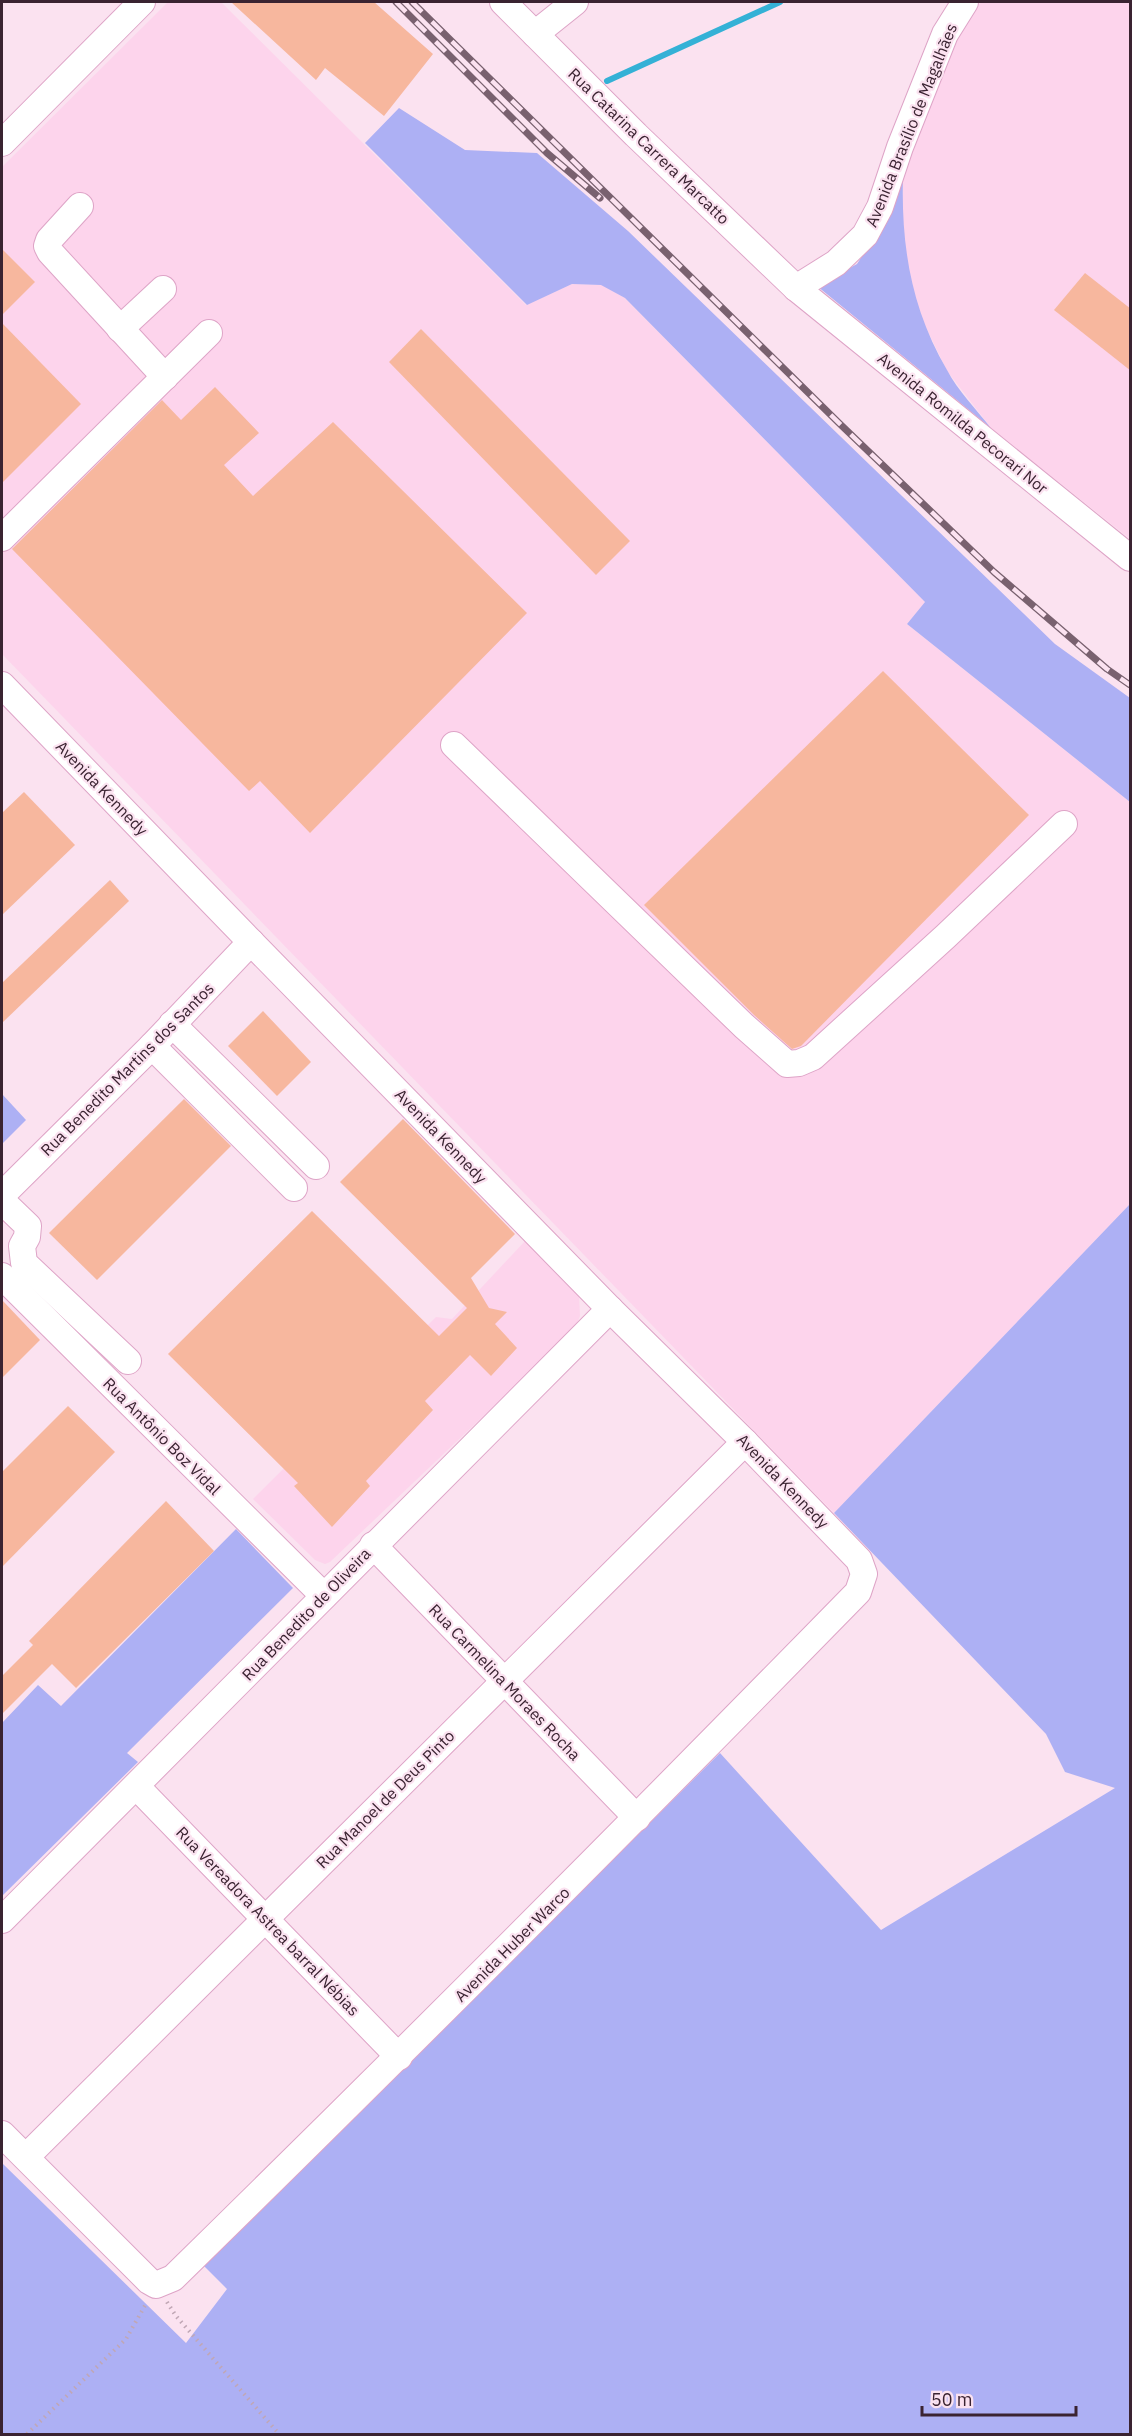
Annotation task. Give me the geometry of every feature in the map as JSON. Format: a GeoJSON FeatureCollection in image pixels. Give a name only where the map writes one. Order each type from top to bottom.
{"type":"FeatureCollection","features":[{"type":"Feature","properties":{"kind":"street"},"geometry":{"type":"LineString","coordinates":[[2,144],[142,2]]}},
{"type":"Feature","properties":{"kind":"street","name":"Rua Catarina Carrera Marcatto"},"geometry":{"type":"LineString","coordinates":[[503,2],[636,135],[796,288]]}},
{"type":"Feature","properties":{"kind":"street"},"geometry":{"type":"LineString","coordinates":[[535,34],[574,2]]}},
{"type":"Feature","properties":{"kind":"street","name":"Avenida Brasílio de Magalhães"},"geometry":{"type":"LineString","coordinates":[[796,288],[836,263],[865,235],[880,207],[900,147],[945,34],[965,2]]}},
{"type":"Feature","properties":{"kind":"street"},"geometry":{"type":"LineString","coordinates":[[80,207],[49,240],[47,246],[54,259],[165,377]]}},
{"type":"Feature","properties":{"kind":"street","name":"Avenida Romilda Pecorari Nor"},"geometry":{"type":"LineString","coordinates":[[796,288],[1131,558]]}},
{"type":"Feature","properties":{"kind":"street"},"geometry":{"type":"LineString","coordinates":[[120,329],[163,289]]}},
{"type":"Feature","properties":{"kind":"street"},"geometry":{"type":"LineString","coordinates":[[2,538],[209,333]]}},
{"type":"Feature","properties":{"kind":"street","name":"Avenida Kennedy"},"geometry":{"type":"LineString","coordinates":[[2,685],[610,1309],[745,1442],[859,1560],[864,1574],[858,1592]]}},
{"type":"Feature","properties":{"kind":"street"},"geometry":{"type":"LineString","coordinates":[[454,745],[744,1026],[787,1064],[799,1064],[813,1058],[1064,824]]}},
{"type":"Feature","properties":{"kind":"street","name":"Rua Benedito Martins dos Santos"},"geometry":{"type":"LineString","coordinates":[[2,1195],[152,1046],[251,942]]}},
{"type":"Feature","properties":{"kind":"street"},"geometry":{"type":"LineString","coordinates":[[172,1024],[316,1166]]}},
{"type":"Feature","properties":{"kind":"street"},"geometry":{"type":"LineString","coordinates":[[152,1046],[294,1188]]}},
{"type":"Feature","properties":{"kind":"street"},"geometry":{"type":"LineString","coordinates":[[2,1201],[28,1226],[27,1238],[22,1246],[24,1263],[128,1361]]}},
{"type":"Feature","properties":{"kind":"street","name":"Rua Antônio Boz Vidal"},"geometry":{"type":"LineString","coordinates":[[2,1276],[324,1596]]}},
{"type":"Feature","properties":{"kind":"street","name":"Rua Benedito de Oliveira"},"geometry":{"type":"LineString","coordinates":[[2,1920],[610,1309]]}},
{"type":"Feature","properties":{"kind":"street","name":"Rua Manoel de Deus Pinto"},"geometry":{"type":"LineString","coordinates":[[26,2157],[745,1442]]}},
{"type":"Feature","properties":{"kind":"street","name":"Rua Carmelina Moraes Rocha"},"geometry":{"type":"LineString","coordinates":[[373,1545],[637,1818]]}},
{"type":"Feature","properties":{"kind":"street","name":"Avenida Huber Warco"},"geometry":{"type":"LineString","coordinates":[[156,2285],[173,2277],[399,2057],[858,1592]]}},
{"type":"Feature","properties":{"kind":"street","name":"Rua Vereadora Astrea barral Nébias"},"geometry":{"type":"LineString","coordinates":[[136,1786],[399,2057]]}},
{"type":"Feature","properties":{"kind":"street"},"geometry":{"type":"LineString","coordinates":[[2,2134],[144,2276],[156,2285]]}},
{"type":"Feature","properties":{"kind":"path"},"geometry":{"type":"LineString","coordinates":[[27,2434],[126,2339],[156,2285],[176,2316],[279,2434]]}},
{"type":"Feature","properties":{"kind":"shaded area"},"geometry":{"type":"Polygon","coordinates":[[[168,2],[221,2],[526,305],[572,284],[602,285],[625,298],[925,602],[907,624],[1130,802],[1130,1204],[834,1513],[2,654],[2,167],[168,2]]]}},
{"type":"Feature","properties":{"kind":"shaded area"},"geometry":{"type":"Polygon","coordinates":[[[982,2],[1130,2],[1130,539],[991,428],[947,371],[920,315],[907,264],[902,218],[903,176],[912,144],[957,37],[976,7],[982,2]]]}},
{"type":"Feature","properties":{"kind":"shaded area"},"geometry":{"type":"Polygon","coordinates":[[[399,108],[465,150],[537,153],[628,231],[1055,644],[1130,698],[1130,802],[907,624],[925,602],[625,298],[601,285],[572,284],[527,305],[365,143],[399,108]]]}},
{"type":"Feature","properties":{"kind":"shaded area"},"geometry":{"type":"Polygon","coordinates":[[[903,176],[907,252],[917,300],[925,323],[951,378],[991,428],[817,286],[857,264],[872,241],[903,176]]]}},
{"type":"Feature","properties":{"kind":"shaded area"},"geometry":{"type":"Polygon","coordinates":[[[2,1094],[26,1120],[2,1144],[2,1094]]]}},
{"type":"Feature","properties":{"kind":"shaded area"},"geometry":{"type":"Polygon","coordinates":[[[1130,1204],[1130,2434],[2,2434],[2,2163],[186,2343],[227,2289],[204,2266],[720,1753],[881,1930],[1115,1788],[1065,1772],[1046,1734],[834,1513],[1130,1204]]]}},
{"type":"Feature","properties":{"kind":"shaded area"},"geometry":{"type":"Polygon","coordinates":[[[525,1241],[579,1295],[580,1316],[574,1330],[330,1562],[325,1564],[315,1560],[253,1499],[436,1317],[452,1319],[525,1241]]]}},
{"type":"Feature","properties":{"kind":"shaded area"},"geometry":{"type":"Polygon","coordinates":[[[236,1529],[293,1588],[127,1753],[138,1762],[2,1896],[2,1723],[38,1685],[61,1706],[236,1529]]]}},
{"type":"Feature","properties":{"kind":"building"},"geometry":{"type":"Polygon","coordinates":[[[231,2],[374,2],[433,54],[384,116],[325,68],[316,80],[231,2]]]}},
{"type":"Feature","properties":{"kind":"building"},"geometry":{"type":"Polygon","coordinates":[[[2,249],[35,282],[2,315],[2,249]]]}},
{"type":"Feature","properties":{"kind":"building"},"geometry":{"type":"Polygon","coordinates":[[[1085,273],[1131,309],[1131,371],[1054,310],[1085,273]]]}},
{"type":"Feature","properties":{"kind":"building"},"geometry":{"type":"Polygon","coordinates":[[[2,323],[81,404],[2,483],[2,323]]]}},
{"type":"Feature","properties":{"kind":"building"},"geometry":{"type":"Polygon","coordinates":[[[421,329],[630,541],[596,575],[389,362],[421,329]]]}},
{"type":"Feature","properties":{"kind":"building"},"geometry":{"type":"Polygon","coordinates":[[[215,387],[259,433],[224,465],[253,496],[333,422],[527,613],[310,833],[260,781],[249,791],[12,549],[162,400],[181,420],[215,387]]]}},
{"type":"Feature","properties":{"kind":"building"},"geometry":{"type":"Polygon","coordinates":[[[883,671],[1029,815],[801,1046],[792,1049],[754,1015],[644,905],[883,671]]]}},
{"type":"Feature","properties":{"kind":"building"},"geometry":{"type":"Polygon","coordinates":[[[24,792],[75,845],[2,915],[2,813],[24,792]]]}},
{"type":"Feature","properties":{"kind":"building"},"geometry":{"type":"Polygon","coordinates":[[[110,880],[129,901],[2,1023],[2,983],[110,880]]]}},
{"type":"Feature","properties":{"kind":"building"},"geometry":{"type":"Polygon","coordinates":[[[263,1011],[311,1062],[277,1096],[228,1046],[263,1011]]]}},
{"type":"Feature","properties":{"kind":"building"},"geometry":{"type":"Polygon","coordinates":[[[184,1099],[231,1146],[97,1280],[49,1233],[184,1099]]]}},
{"type":"Feature","properties":{"kind":"building"},"geometry":{"type":"Polygon","coordinates":[[[403,1119],[515,1234],[471,1278],[489,1308],[507,1312],[495,1324],[517,1348],[491,1376],[470,1355],[425,1401],[433,1410],[366,1481],[370,1486],[332,1527],[294,1486],[298,1483],[168,1354],[312,1211],[439,1336],[467,1308],[340,1182],[403,1119]]]}},
{"type":"Feature","properties":{"kind":"building"},"geometry":{"type":"Polygon","coordinates":[[[2,1300],[40,1340],[2,1378],[2,1300]]]}},
{"type":"Feature","properties":{"kind":"building"},"geometry":{"type":"Polygon","coordinates":[[[68,1406],[115,1452],[2,1567],[2,1472],[68,1406]]]}},
{"type":"Feature","properties":{"kind":"building"},"geometry":{"type":"Polygon","coordinates":[[[166,1501],[214,1551],[76,1688],[52,1664],[2,1714],[2,1676],[33,1645],[29,1641],[166,1501]]]}},
{"type":"Feature","properties":{"kind":"waterway"},"geometry":{"type":"LineString","coordinates":[[607,81],[780,2]]}},
{"type":"Feature","properties":{"kind":"railway"},"geometry":{"type":"LineString","coordinates":[[396,2],[547,153],[600,198]]}},
{"type":"Feature","properties":{"kind":"railway"},"geometry":{"type":"LineString","coordinates":[[412,2],[841,425],[994,572],[1107,669],[1130,685]]}}]}
